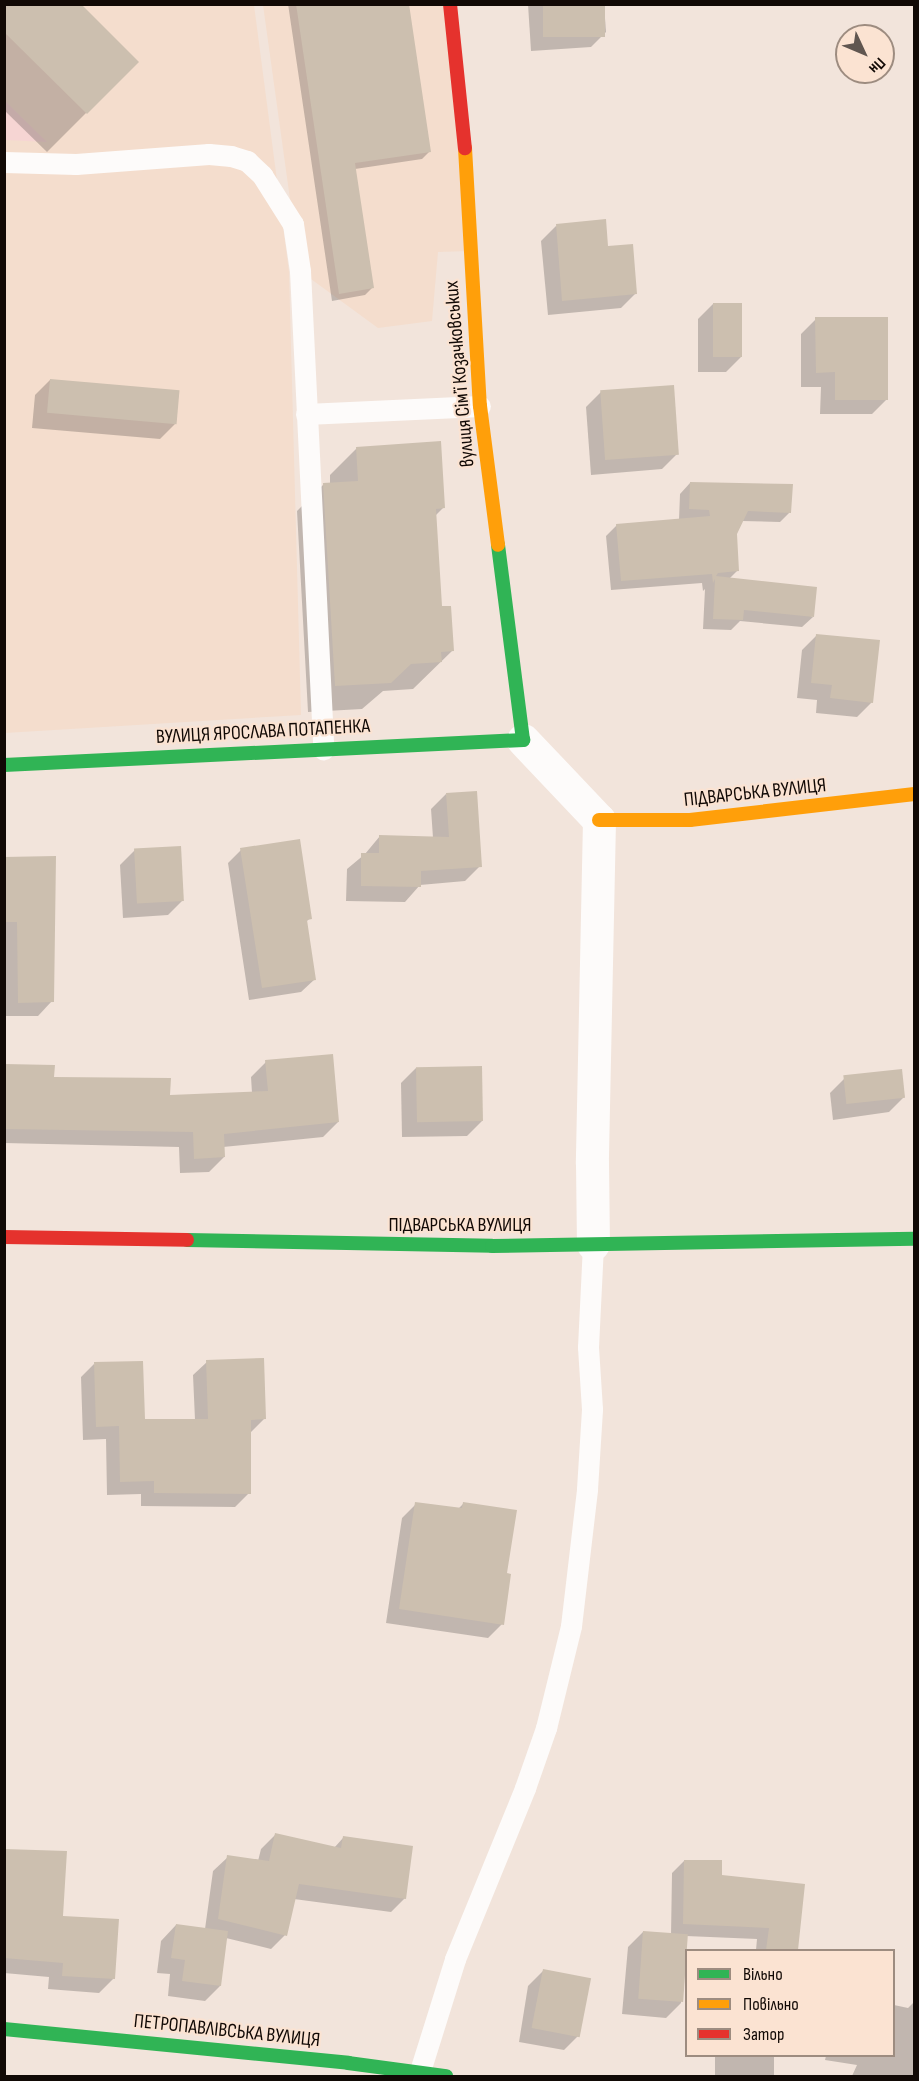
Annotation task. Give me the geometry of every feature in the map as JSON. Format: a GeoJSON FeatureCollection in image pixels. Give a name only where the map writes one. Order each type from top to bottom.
{"type":"FeatureCollection","features":[{"type":"Feature","properties":{"kind":"street","name":"вулиця Сімʼї Козачковських"},"geometry":{"type":"LineString","coordinates":[[450,4],[464,138],[480,406],[523,740]]}},
{"type":"Feature","properties":{"kind":"street","name":"ВУЛИЦЯ ЯРОСЛАВА ПОТАПЕНКА"},"geometry":{"type":"LineString","coordinates":[[4,765],[523,740]]}},
{"type":"Feature","properties":{"kind":"street"},"geometry":{"type":"LineString","coordinates":[[523,740],[599,820],[592,1163],[593,1244]]}},
{"type":"Feature","properties":{"kind":"street","name":"ПІДВАРСЬКА ВУЛИЦЯ"},"geometry":{"type":"LineString","coordinates":[[599,820],[690,820],[915,795]]}},
{"type":"Feature","properties":{"kind":"street","name":"ПІДВАРСЬКА ВУЛИЦЯ"},"geometry":{"type":"LineString","coordinates":[[4,1237],[492,1246],[915,1239]]}},
{"type":"Feature","properties":{"kind":"street","name":"ПЕТРОПАВЛІВСЬКА ВУЛИЦЯ"},"geometry":{"type":"LineString","coordinates":[[4,2029],[420,2071],[446,2076]]}},
{"type":"Feature","properties":{"kind":"lane"},"geometry":{"type":"LineString","coordinates":[[4,162],[122,163],[209,154],[247,161],[262,175],[293,224],[300,271],[323,749]]}},
{"type":"Feature","properties":{"kind":"lane"},"geometry":{"type":"LineString","coordinates":[[306,414],[480,406]]}},
{"type":"Feature","properties":{"kind":"lane"},"geometry":{"type":"LineString","coordinates":[[420,2071],[458,1949],[525,1788],[546,1728],[572,1626],[589,1466],[592,1409],[588,1347],[593,1244]]}},
{"type":"Feature","properties":{"kind":"shaded area"},"geometry":{"type":"Polygon","coordinates":[[[5,5],[254,5],[289,272],[301,715],[5,733],[5,5]]]}},
{"type":"Feature","properties":{"kind":"shaded area"},"geometry":{"type":"Polygon","coordinates":[[[263,5],[450,5],[470,251],[438,252],[432,321],[378,328],[300,271],[263,5]]]}},
{"type":"Feature","properties":{"kind":"shaded area"},"geometry":{"type":"Polygon","coordinates":[[[5,101],[47,142],[5,140],[5,101]]]}},
{"type":"Feature","properties":{"kind":"building"},"geometry":{"type":"Polygon","coordinates":[[[4,4],[81,4],[139,62],[87,114],[4,32],[4,4]]]}},
{"type":"Feature","properties":{"kind":"building"},"geometry":{"type":"Polygon","coordinates":[[[296,4],[409,4],[431,152],[355,163],[374,288],[339,294],[296,4]]]}},
{"type":"Feature","properties":{"kind":"building"},"geometry":{"type":"Polygon","coordinates":[[[543,4],[605,4],[605,37],[543,37],[543,4]]]}},
{"type":"Feature","properties":{"kind":"building"},"geometry":{"type":"Polygon","coordinates":[[[606,219],[608,246],[633,244],[637,294],[562,301],[556,224],[606,219]]]}},
{"type":"Feature","properties":{"kind":"building"},"geometry":{"type":"Polygon","coordinates":[[[713,303],[742,303],[742,357],[713,357],[713,303]]]}},
{"type":"Feature","properties":{"kind":"building"},"geometry":{"type":"Polygon","coordinates":[[[815,317],[888,317],[888,400],[835,400],[835,372],[816,373],[815,317]]]}},
{"type":"Feature","properties":{"kind":"building"},"geometry":{"type":"Polygon","coordinates":[[[50,379],[180,390],[177,424],[47,413],[50,379]]]}},
{"type":"Feature","properties":{"kind":"building"},"geometry":{"type":"Polygon","coordinates":[[[674,385],[679,455],[605,460],[600,390],[674,385]]]}},
{"type":"Feature","properties":{"kind":"building"},"geometry":{"type":"Polygon","coordinates":[[[441,441],[445,508],[436,509],[442,606],[451,606],[454,651],[441,652],[442,662],[411,664],[391,683],[335,686],[323,483],[358,481],[356,447],[441,441]]]}},
{"type":"Feature","properties":{"kind":"building"},"geometry":{"type":"Polygon","coordinates":[[[690,482],[793,484],[791,513],[748,511],[737,534],[739,571],[718,573],[716,576],[817,587],[814,617],[744,610],[743,620],[713,619],[715,579],[713,583],[712,574],[621,581],[616,524],[710,516],[709,510],[689,509],[690,482]]]}},
{"type":"Feature","properties":{"kind":"building"},"geometry":{"type":"Polygon","coordinates":[[[816,634],[880,640],[873,703],[830,698],[832,685],[811,683],[816,634]]]}},
{"type":"Feature","properties":{"kind":"building"},"geometry":{"type":"Polygon","coordinates":[[[477,791],[482,867],[421,871],[421,887],[361,886],[361,853],[379,853],[379,835],[449,837],[446,793],[477,791]]]}},
{"type":"Feature","properties":{"kind":"building"},"geometry":{"type":"Polygon","coordinates":[[[300,839],[312,919],[307,920],[316,980],[262,988],[240,848],[300,839]]]}},
{"type":"Feature","properties":{"kind":"building"},"geometry":{"type":"Polygon","coordinates":[[[181,846],[184,901],[137,903],[134,848],[181,846]]]}},
{"type":"Feature","properties":{"kind":"building"},"geometry":{"type":"Polygon","coordinates":[[[56,856],[54,1002],[18,1003],[17,922],[4,922],[4,857],[56,856]]]}},
{"type":"Feature","properties":{"kind":"building"},"geometry":{"type":"Polygon","coordinates":[[[333,1054],[339,1122],[224,1134],[225,1157],[194,1159],[193,1132],[4,1129],[4,1064],[55,1065],[54,1077],[171,1078],[170,1095],[268,1091],[265,1060],[333,1054]]]}},
{"type":"Feature","properties":{"kind":"building"},"geometry":{"type":"Polygon","coordinates":[[[482,1066],[483,1121],[417,1122],[416,1067],[482,1066]]]}},
{"type":"Feature","properties":{"kind":"building"},"geometry":{"type":"Polygon","coordinates":[[[902,1069],[905,1098],[846,1104],[843,1075],[902,1069]]]}},
{"type":"Feature","properties":{"kind":"building"},"geometry":{"type":"Polygon","coordinates":[[[264,1358],[266,1419],[251,1420],[251,1494],[154,1493],[154,1481],[120,1482],[119,1426],[96,1427],[94,1362],[143,1361],[145,1419],[208,1419],[206,1360],[264,1358]]]}},
{"type":"Feature","properties":{"kind":"building"},"geometry":{"type":"Polygon","coordinates":[[[415,1502],[462,1508],[463,1502],[517,1510],[507,1573],[511,1574],[504,1625],[399,1609],[415,1502]]]}},
{"type":"Feature","properties":{"kind":"building"},"geometry":{"type":"Polygon","coordinates":[[[275,1833],[341,1848],[343,1836],[413,1846],[406,1899],[299,1884],[287,1936],[218,1919],[227,1855],[269,1861],[275,1833]]]}},
{"type":"Feature","properties":{"kind":"building"},"geometry":{"type":"Polygon","coordinates":[[[4,1849],[67,1851],[63,1916],[119,1919],[115,1979],[62,1976],[63,1963],[4,1958],[4,1849]]]}},
{"type":"Feature","properties":{"kind":"building"},"geometry":{"type":"Polygon","coordinates":[[[684,1860],[722,1860],[722,1875],[805,1884],[798,1949],[766,1949],[769,1928],[683,1924],[684,1860]]]}},
{"type":"Feature","properties":{"kind":"building"},"geometry":{"type":"Polygon","coordinates":[[[176,1924],[228,1931],[221,1986],[182,1981],[185,1960],[171,1958],[176,1924]]]}},
{"type":"Feature","properties":{"kind":"building"},"geometry":{"type":"Polygon","coordinates":[[[643,1931],[688,1934],[687,1949],[685,1949],[683,2002],[638,1999],[643,1931]]]}},
{"type":"Feature","properties":{"kind":"building"},"geometry":{"type":"Polygon","coordinates":[[[543,1969],[591,1978],[580,2037],[532,2028],[543,1969]]]}},
{"type":"Feature","properties":{"kind":"traffic: fast"},"geometry":{"type":"LineString","coordinates":[[4,765],[523,740],[498,545]]}},
{"type":"Feature","properties":{"kind":"traffic: fast"},"geometry":{"type":"LineString","coordinates":[[187,1240],[492,1246],[914,1239]]}},
{"type":"Feature","properties":{"kind":"traffic: fast"},"geometry":{"type":"LineString","coordinates":[[4,2029],[348,2063],[446,2076]]}},
{"type":"Feature","properties":{"kind":"traffic: slow"},"geometry":{"type":"LineString","coordinates":[[465,148],[480,406],[498,545]]}},
{"type":"Feature","properties":{"kind":"traffic: slow"},"geometry":{"type":"LineString","coordinates":[[599,820],[690,820],[914,794]]}},
{"type":"Feature","properties":{"kind":"traffic: jam"},"geometry":{"type":"LineString","coordinates":[[450,4],[465,148]]}},
{"type":"Feature","properties":{"kind":"traffic: jam"},"geometry":{"type":"LineString","coordinates":[[4,1237],[187,1240]]}}]}
